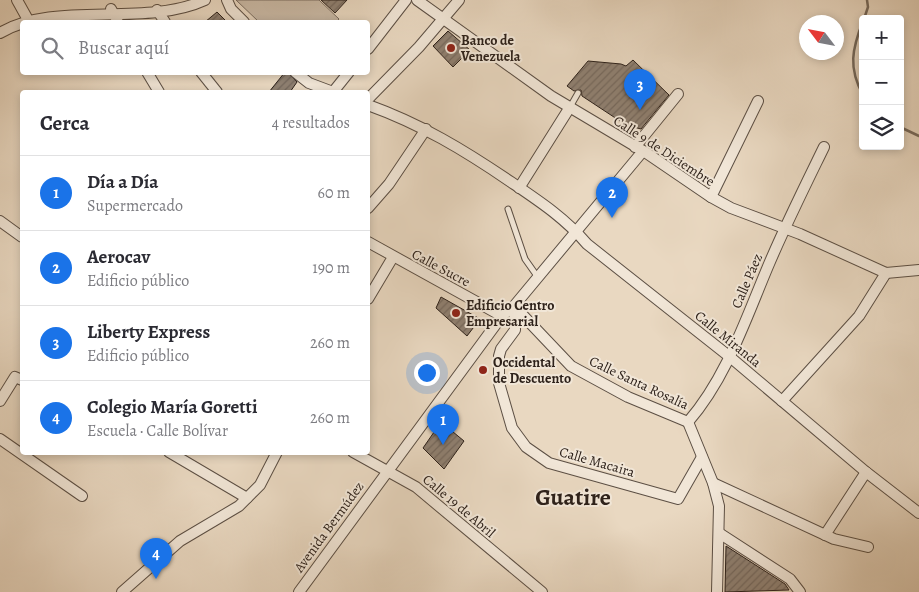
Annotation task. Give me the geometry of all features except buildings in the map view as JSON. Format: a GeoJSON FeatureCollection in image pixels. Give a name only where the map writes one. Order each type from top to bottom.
{"type":"FeatureCollection","features":[{"type":"Feature","properties":{"kind":"street"},"geometry":{"type":"LineString","coordinates":[[16,0],[27,18]]}},
{"type":"Feature","properties":{"kind":"street"},"geometry":{"type":"LineString","coordinates":[[23,20],[64,7],[156,10],[190,7],[205,0]]}},
{"type":"Feature","properties":{"kind":"street"},"geometry":{"type":"LineString","coordinates":[[226,0],[231,9],[242,20]]}},
{"type":"Feature","properties":{"kind":"street"},"geometry":{"type":"LineString","coordinates":[[370,46],[406,0]]}},
{"type":"Feature","properties":{"kind":"street","name":"Calle 9 de Diciembre"},"geometry":{"type":"LineString","coordinates":[[418,0],[570,108],[639,149],[710,197],[731,208],[784,228],[886,273],[919,270]]}},
{"type":"Feature","properties":{"kind":"street"},"geometry":{"type":"LineString","coordinates":[[370,97],[445,18],[459,0]]}},
{"type":"Feature","properties":{"kind":"street"},"geometry":{"type":"LineString","coordinates":[[111,9],[117,20]]}},
{"type":"Feature","properties":{"kind":"street"},"geometry":{"type":"LineString","coordinates":[[156,10],[163,20]]}},
{"type":"Feature","properties":{"kind":"street"},"geometry":{"type":"LineString","coordinates":[[0,33],[20,22]]}},
{"type":"Feature","properties":{"kind":"street"},"geometry":{"type":"LineString","coordinates":[[149,75],[158,90]]}},
{"type":"Feature","properties":{"kind":"street"},"geometry":{"type":"LineString","coordinates":[[204,75],[216,90]]}},
{"type":"Feature","properties":{"kind":"street"},"geometry":{"type":"LineString","coordinates":[[298,75],[309,83],[328,90]]}},
{"type":"Feature","properties":{"kind":"street"},"geometry":{"type":"LineString","coordinates":[[335,90],[347,75]]}},
{"type":"Feature","properties":{"kind":"street","name":"Avenida Bermúdez"},"geometry":{"type":"LineString","coordinates":[[299,592],[502,316],[514,306],[576,231],[639,149],[678,94]]}},
{"type":"Feature","properties":{"kind":"street"},"geometry":{"type":"LineString","coordinates":[[710,197],[758,101]]}},
{"type":"Feature","properties":{"kind":"street","name":"Calle Miranda"},"geometry":{"type":"LineString","coordinates":[[370,106],[406,118],[464,150],[569,223],[588,244],[730,357],[866,472],[919,513]]}},
{"type":"Feature","properties":{"kind":"street"},"geometry":{"type":"LineString","coordinates":[[519,188],[570,108]]}},
{"type":"Feature","properties":{"kind":"street"},"geometry":{"type":"LineString","coordinates":[[370,206],[389,184],[426,130]]}},
{"type":"Feature","properties":{"kind":"street","name":"Calle Páez"},"geometry":{"type":"LineString","coordinates":[[688,422],[704,405],[730,357],[784,228],[824,147]]}},
{"type":"Feature","properties":{"kind":"street"},"geometry":{"type":"LineString","coordinates":[[0,221],[20,236]]}},
{"type":"Feature","properties":{"kind":"street","name":"Calle Sucre"},"geometry":{"type":"LineString","coordinates":[[370,243],[502,316]]}},
{"type":"Feature","properties":{"kind":"street"},"geometry":{"type":"LineString","coordinates":[[370,296],[392,257]]}},
{"type":"Feature","properties":{"kind":"street"},"geometry":{"type":"LineString","coordinates":[[782,401],[859,316],[886,273]]}},
{"type":"Feature","properties":{"kind":"street","name":"Calle Santa Rosalía"},"geometry":{"type":"LineString","coordinates":[[514,306],[571,366],[628,396],[688,422]]}},
{"type":"Feature","properties":{"kind":"street","name":"Calle Macaira"},"geometry":{"type":"LineString","coordinates":[[514,306],[515,330],[498,356],[499,383],[512,428],[526,447],[549,463],[678,499],[702,457]]}},
{"type":"Feature","properties":{"kind":"street"},"geometry":{"type":"LineString","coordinates":[[0,401],[15,377],[20,379]]}},
{"type":"Feature","properties":{"kind":"street"},"geometry":{"type":"LineString","coordinates":[[688,422],[713,483],[720,506],[717,592]]}},
{"type":"Feature","properties":{"kind":"street"},"geometry":{"type":"LineString","coordinates":[[0,438],[20,452]]}},
{"type":"Feature","properties":{"kind":"street"},"geometry":{"type":"LineString","coordinates":[[24,455],[82,496]]}},
{"type":"Feature","properties":{"kind":"street"},"geometry":{"type":"LineString","coordinates":[[174,455],[247,498]]}},
{"type":"Feature","properties":{"kind":"street"},"geometry":{"type":"LineString","coordinates":[[122,592],[180,541],[239,506],[260,485],[275,455]]}},
{"type":"Feature","properties":{"kind":"street","name":"Calle 19 de Abril"},"geometry":{"type":"LineString","coordinates":[[359,455],[416,487],[542,592]]}},
{"type":"Feature","properties":{"kind":"street"},"geometry":{"type":"LineString","coordinates":[[825,535],[866,472]]}},
{"type":"Feature","properties":{"kind":"street"},"geometry":{"type":"LineString","coordinates":[[713,483],[834,540],[868,547]]}},
{"type":"Feature","properties":{"kind":"street"},"geometry":{"type":"LineString","coordinates":[[719,533],[790,579],[800,592]]}},
{"type":"Feature","properties":{"kind":"lane"},"geometry":{"type":"LineString","coordinates":[[570,108],[578,93]]}},
{"type":"Feature","properties":{"kind":"lane"},"geometry":{"type":"LineString","coordinates":[[508,209],[525,259],[537,276]]}},
{"type":"Feature","properties":{"kind":"shaded area"},"geometry":{"type":"Polygon","coordinates":[[[236,0],[319,0],[339,19],[338,20],[257,20],[236,0]]]}},
{"type":"Feature","properties":{"kind":"waterway"},"geometry":{"type":"LineString","coordinates":[[865,15],[868,7],[867,0]]}},
{"type":"Feature","properties":{"kind":"waterway"},"geometry":{"type":"LineString","coordinates":[[859,32],[853,58],[855,76],[859,87]]}},
{"type":"Feature","properties":{"kind":"waterway"},"geometry":{"type":"LineString","coordinates":[[904,129],[919,136]]}},
{"type":"Feature","properties":{"kind":"place","name":"Banco de Venezuela"},"geometry":{"type":"Point","coordinates":[451,48]}},
{"type":"Feature","properties":{"kind":"place","name":"Liberty Express"},"geometry":{"type":"Point","coordinates":[640,110]}},
{"type":"Feature","properties":{"kind":"place","name":"Aerocav"},"geometry":{"type":"Point","coordinates":[612,218]}},
{"type":"Feature","properties":{"kind":"place","name":"Edificio Centro Empresarial"},"geometry":{"type":"Point","coordinates":[456,313]}},
{"type":"Feature","properties":{"kind":"place","name":"Occidental de Descuento"},"geometry":{"type":"Point","coordinates":[483,370]}},
{"type":"Feature","properties":{"kind":"place","name":"Día a Día"},"geometry":{"type":"Point","coordinates":[443,445]}},
{"type":"Feature","properties":{"kind":"place","name":"Colegio María Goretti"},"geometry":{"type":"Point","coordinates":[156,579]}},
{"type":"Feature","properties":{"kind":"district","name":"Guatire"},"geometry":{"type":"Point","coordinates":[573,497]}}]}
